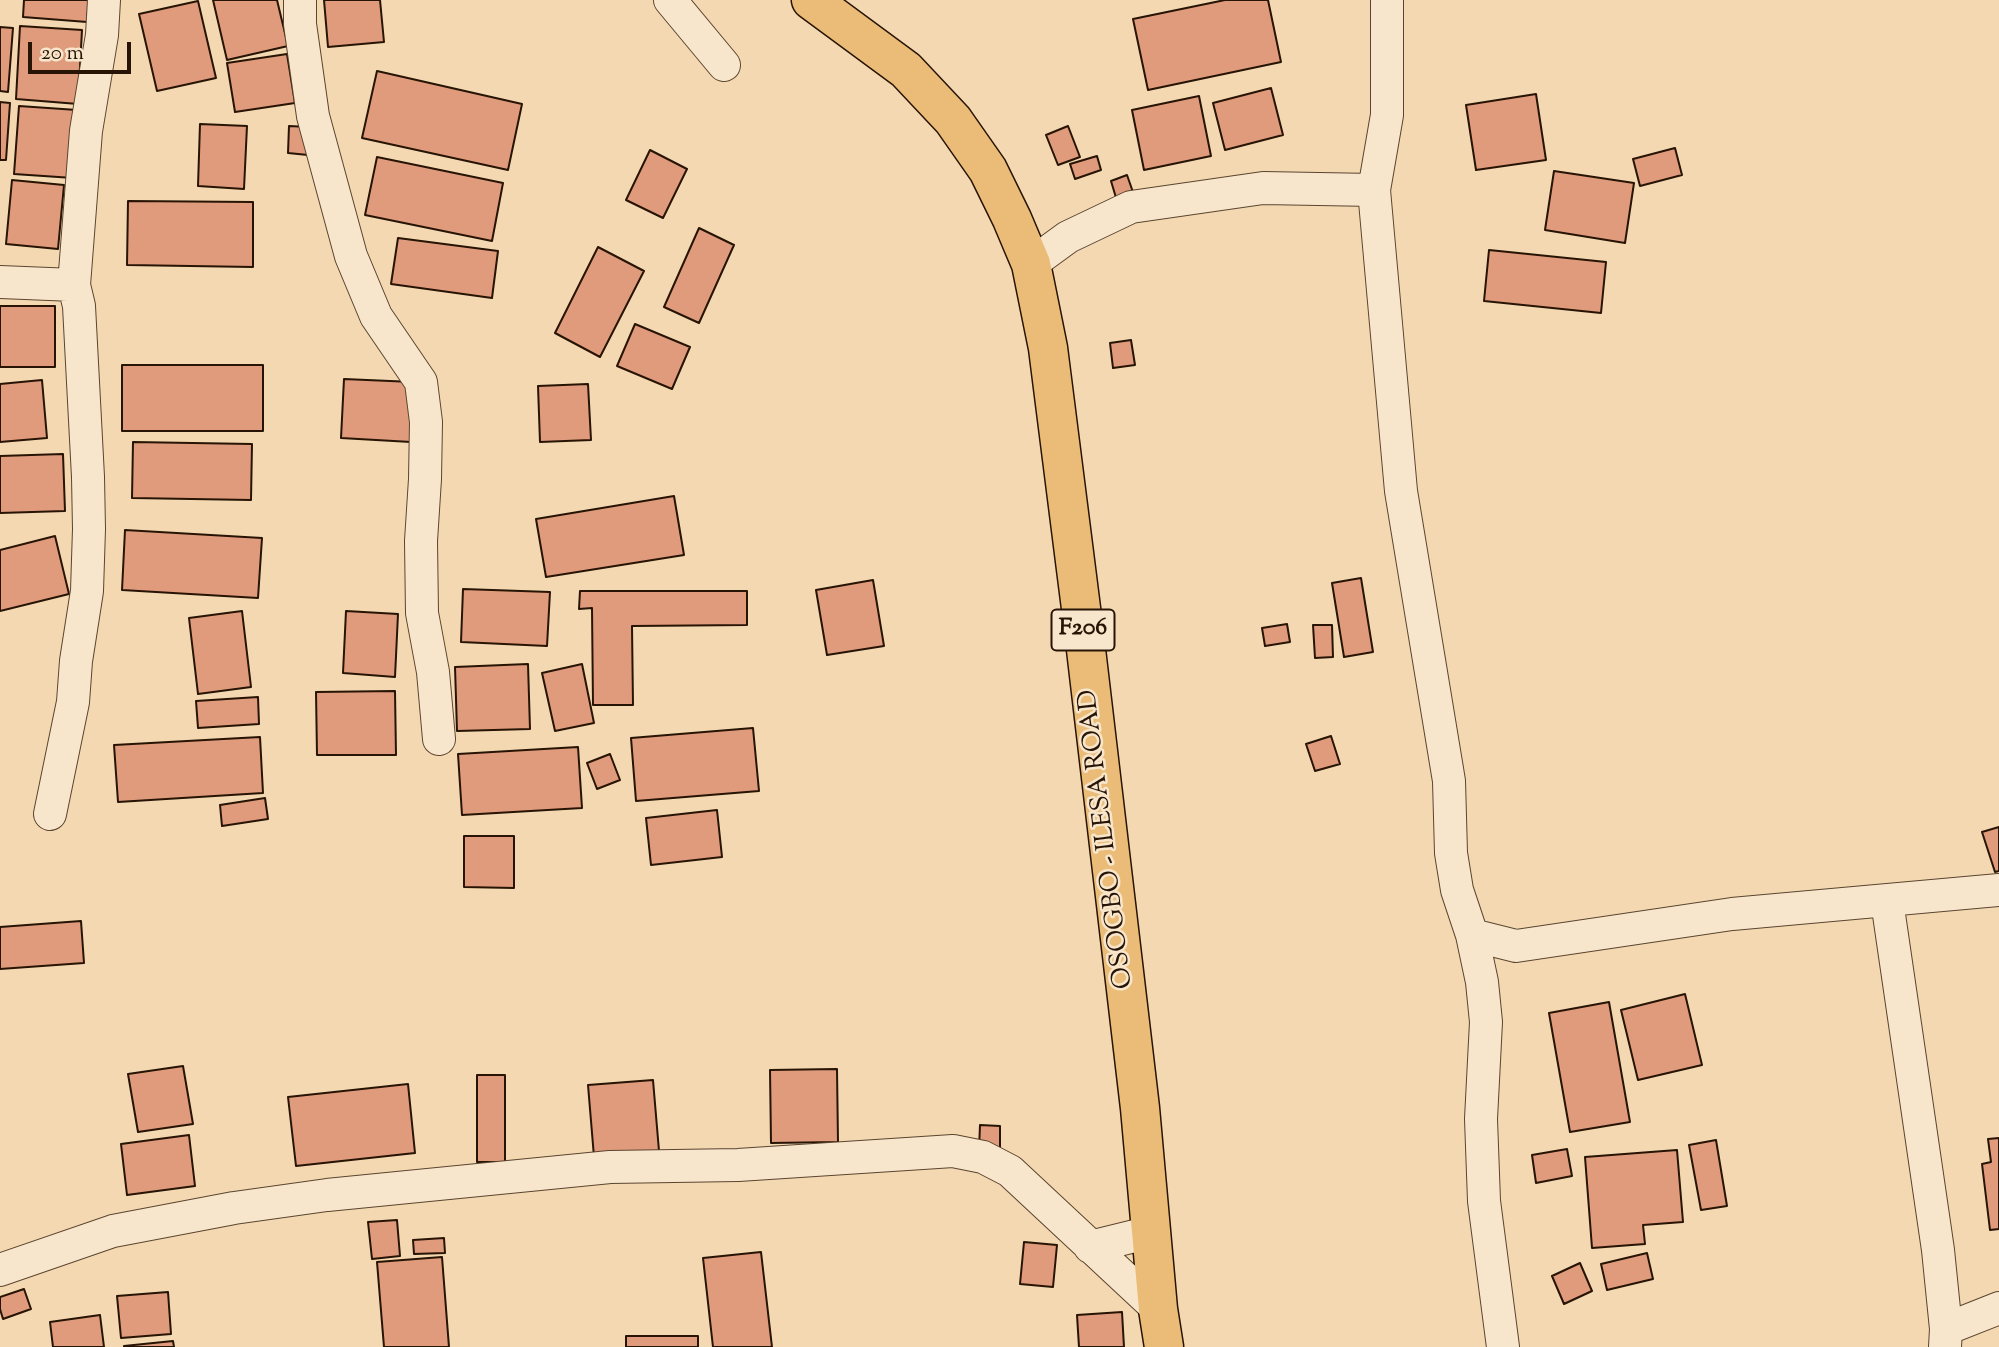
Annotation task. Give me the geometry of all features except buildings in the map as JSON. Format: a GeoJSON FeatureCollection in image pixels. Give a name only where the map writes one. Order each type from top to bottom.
{"type":"FeatureCollection","features":[{"type":"Feature","properties":{"kind":"main road","name":"OSOGBO - ILESA ROAD"},"geometry":{"type":"LineString","coordinates":[[811,0],[906,70],[953,120],[988,170],[1031,264],[1054,390],[1137,1080],[1158,1309],[1164,1347]]}},
{"type":"Feature","properties":{"kind":"street"},"geometry":{"type":"LineString","coordinates":[[50,814],[74,702],[76,661],[87,591],[88,477],[79,306],[74,285],[86,131],[102,35],[104,0]]}},
{"type":"Feature","properties":{"kind":"street"},"geometry":{"type":"LineString","coordinates":[[300,0],[300,24],[313,116],[351,256],[376,316],[421,382],[426,422],[421,541],[422,613],[433,672],[439,738]]}},
{"type":"Feature","properties":{"kind":"street"},"geometry":{"type":"LineString","coordinates":[[670,0],[724,65]]}},
{"type":"Feature","properties":{"kind":"street"},"geometry":{"type":"LineString","coordinates":[[1387,0],[1387,115],[1374,190],[1401,491],[1449,781],[1451,853],[1455,878],[1472,935],[1482,982],[1486,1021],[1480,1119],[1484,1201],[1503,1347]]}},
{"type":"Feature","properties":{"kind":"street"},"geometry":{"type":"LineString","coordinates":[[1031,264],[1068,237],[1130,207],[1263,188],[1374,190]]}},
{"type":"Feature","properties":{"kind":"street"},"geometry":{"type":"LineString","coordinates":[[0,282],[74,285]]}},
{"type":"Feature","properties":{"kind":"street"},"geometry":{"type":"LineString","coordinates":[[1472,935],[1516,946],[1732,914],[1999,890]]}},
{"type":"Feature","properties":{"kind":"street"},"geometry":{"type":"LineString","coordinates":[[1887,901],[1938,1250],[1946,1338],[1999,1308]]}},
{"type":"Feature","properties":{"kind":"street"},"geometry":{"type":"LineString","coordinates":[[1482,982],[1516,946]]}},
{"type":"Feature","properties":{"kind":"street"},"geometry":{"type":"LineString","coordinates":[[0,1270],[113,1231],[327,1195],[610,1167],[738,1165],[953,1151],[983,1157],[1010,1171],[1158,1309]]}},
{"type":"Feature","properties":{"kind":"street"},"geometry":{"type":"LineString","coordinates":[[1090,1247],[1151,1232]]}}]}
